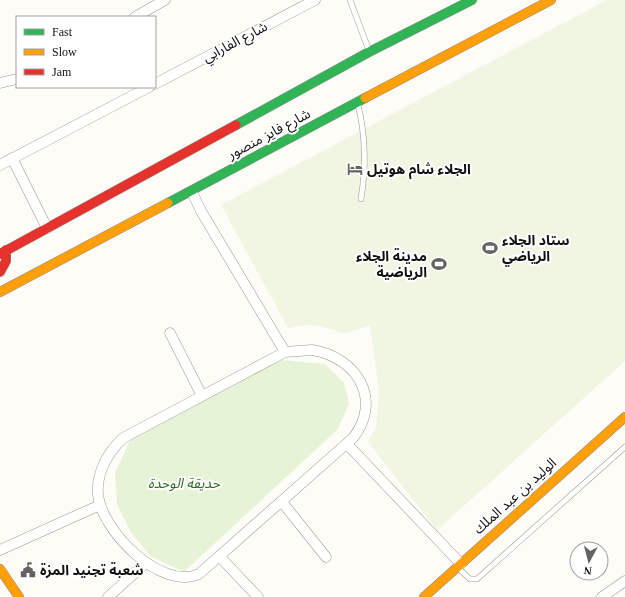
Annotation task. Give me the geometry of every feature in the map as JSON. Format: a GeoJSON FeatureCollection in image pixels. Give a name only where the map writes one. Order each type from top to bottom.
{"type":"FeatureCollection","features":[{"type":"Feature","properties":{"kind":"main road","name":"شارع فايز منصور"},"geometry":{"type":"LineString","coordinates":[[3,252],[369,52],[472,0]]}},
{"type":"Feature","properties":{"kind":"main road","name":"شارع فايز منصور"},"geometry":{"type":"LineString","coordinates":[[0,292],[192,192],[551,0]]}},
{"type":"Feature","properties":{"kind":"main road"},"geometry":{"type":"LineString","coordinates":[[0,272],[6,260],[3,252]]}},
{"type":"Feature","properties":{"kind":"main road","name":"الوليد بن عبد الملك"},"geometry":{"type":"LineString","coordinates":[[424,597],[625,417]]}},
{"type":"Feature","properties":{"kind":"main road"},"geometry":{"type":"LineString","coordinates":[[0,569],[19,597]]}},
{"type":"Feature","properties":{"kind":"street"},"geometry":{"type":"LineString","coordinates":[[137,16],[165,0]]}},
{"type":"Feature","properties":{"kind":"street","name":"شارع الفارابي"},"geometry":{"type":"LineString","coordinates":[[156,83],[315,0]]}},
{"type":"Feature","properties":{"kind":"street"},"geometry":{"type":"LineString","coordinates":[[0,82],[16,79]]}},
{"type":"Feature","properties":{"kind":"street"},"geometry":{"type":"LineString","coordinates":[[0,165],[147,88]]}},
{"type":"Feature","properties":{"kind":"street"},"geometry":{"type":"LineString","coordinates":[[12,158],[47,228]]}},
{"type":"Feature","properties":{"kind":"street"},"geometry":{"type":"LineString","coordinates":[[192,192],[201,211],[284,352]]}},
{"type":"Feature","properties":{"kind":"street"},"geometry":{"type":"LineString","coordinates":[[170,333],[202,396]]}},
{"type":"Feature","properties":{"kind":"street"},"geometry":{"type":"LineString","coordinates":[[312,350],[332,355],[350,367],[357,375],[365,396],[365,418],[358,432],[347,444],[220,557],[199,574],[189,578],[179,577],[146,563],[125,543],[100,505],[98,484],[100,474],[107,457],[123,438],[202,396],[284,352],[312,350]]}},
{"type":"Feature","properties":{"kind":"street"},"geometry":{"type":"LineString","coordinates":[[347,444],[459,566]]}},
{"type":"Feature","properties":{"kind":"street"},"geometry":{"type":"LineString","coordinates":[[282,502],[326,557]]}},
{"type":"Feature","properties":{"kind":"street"},"geometry":{"type":"LineString","coordinates":[[0,550],[100,505]]}},
{"type":"Feature","properties":{"kind":"street"},"geometry":{"type":"LineString","coordinates":[[220,557],[258,597]]}},
{"type":"Feature","properties":{"kind":"street"},"geometry":{"type":"LineString","coordinates":[[108,597],[146,563]]}},
{"type":"Feature","properties":{"kind":"street"},"geometry":{"type":"LineString","coordinates":[[602,597],[625,581]]}},
{"type":"Feature","properties":{"kind":"lane"},"geometry":{"type":"LineString","coordinates":[[350,0],[369,52]]}},
{"type":"Feature","properties":{"kind":"lane"},"geometry":{"type":"LineString","coordinates":[[358,102],[363,128],[365,155],[361,199]]}},
{"type":"Feature","properties":{"kind":"lane"},"geometry":{"type":"LineString","coordinates":[[459,566],[470,579],[477,579],[625,447]]}},
{"type":"Feature","properties":{"kind":"green space","name":"مدينة الجلاء الرياضية"},"geometry":{"type":"Polygon","coordinates":[[[607,0],[625,0],[625,361],[437,530],[368,442],[376,427],[379,392],[370,325],[344,334],[317,325],[304,325],[288,328],[221,205],[607,0]]]}},
{"type":"Feature","properties":{"kind":"green space","name":"حديقة الوحدة"},"geometry":{"type":"Polygon","coordinates":[[[282,360],[325,364],[344,383],[349,404],[338,429],[184,572],[150,556],[130,531],[117,504],[115,473],[132,436],[282,360]]]}},
{"type":"Feature","properties":{"kind":"traffic: fast"},"geometry":{"type":"LineString","coordinates":[[236,125],[369,52],[472,0]]}},
{"type":"Feature","properties":{"kind":"traffic: fast"},"geometry":{"type":"LineString","coordinates":[[168,203],[365,98]]}},
{"type":"Feature","properties":{"kind":"traffic: slow"},"geometry":{"type":"LineString","coordinates":[[365,98],[551,0]]}},
{"type":"Feature","properties":{"kind":"traffic: slow"},"geometry":{"type":"LineString","coordinates":[[0,292],[168,203]]}},
{"type":"Feature","properties":{"kind":"traffic: slow"},"geometry":{"type":"LineString","coordinates":[[424,597],[625,417]]}},
{"type":"Feature","properties":{"kind":"traffic: slow"},"geometry":{"type":"LineString","coordinates":[[0,569],[19,597]]}},
{"type":"Feature","properties":{"kind":"traffic: jam"},"geometry":{"type":"LineString","coordinates":[[0,254],[236,125]]}},
{"type":"Feature","properties":{"kind":"traffic: jam"},"geometry":{"type":"LineString","coordinates":[[0,272],[6,261],[6,250]]}},
{"type":"Feature","properties":{"kind":"place","name":"الجلاء شام هوتيل"},"geometry":{"type":"Point","coordinates":[355,169]}},
{"type":"Feature","properties":{"kind":"place","name":"ستاد الجلاء الرياضي"},"geometry":{"type":"Point","coordinates":[490,248]}},
{"type":"Feature","properties":{"kind":"place","name":"مدينة الجلاء الرياضية"},"geometry":{"type":"Point","coordinates":[439,264]}},
{"type":"Feature","properties":{"kind":"place","name":"شعبة تجنيد المزة"},"geometry":{"type":"Point","coordinates":[28,570]}}]}
